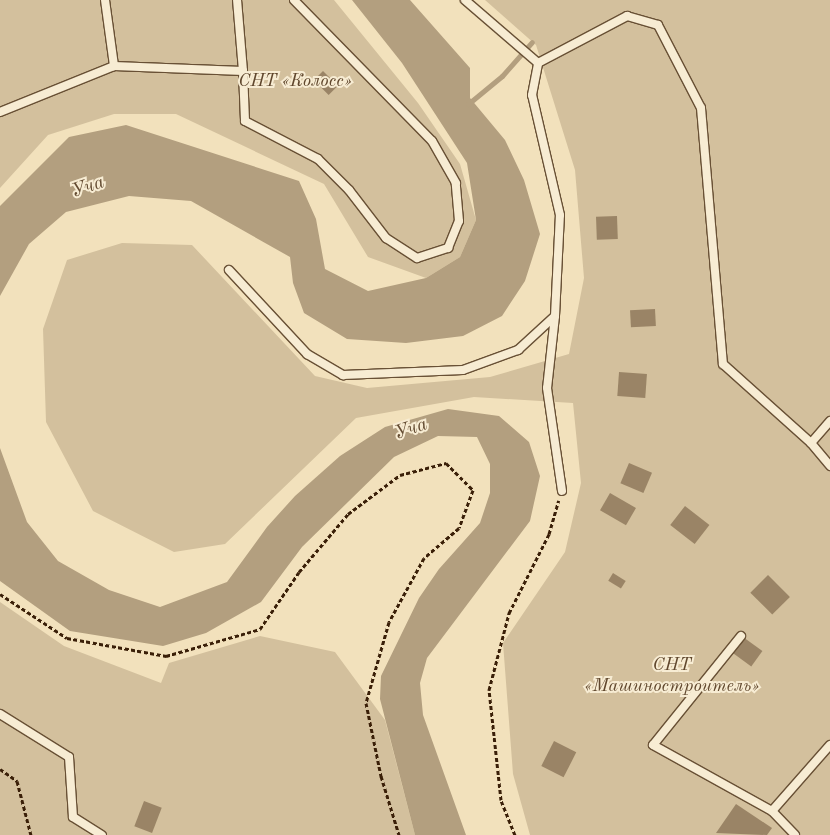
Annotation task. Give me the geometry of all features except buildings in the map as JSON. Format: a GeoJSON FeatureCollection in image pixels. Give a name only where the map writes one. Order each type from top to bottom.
{"type":"FeatureCollection","features":[{"type":"Feature","properties":{"kind":"lane"},"geometry":{"type":"LineString","coordinates":[[105,0],[114,66]]}},
{"type":"Feature","properties":{"kind":"lane"},"geometry":{"type":"LineString","coordinates":[[237,0],[246,120],[318,159],[349,190],[386,238],[417,258],[448,248],[459,221],[456,183],[432,141],[294,0]]}},
{"type":"Feature","properties":{"kind":"lane"},"geometry":{"type":"LineString","coordinates":[[465,0],[538,63]]}},
{"type":"Feature","properties":{"kind":"lane"},"geometry":{"type":"LineString","coordinates":[[538,63],[627,16],[658,25],[701,108],[724,364],[811,443],[830,466]]}},
{"type":"Feature","properties":{"kind":"lane"},"geometry":{"type":"LineString","coordinates":[[538,63],[532,95],[560,215],[555,316],[547,388],[562,491]]}},
{"type":"Feature","properties":{"kind":"lane"},"geometry":{"type":"LineString","coordinates":[[0,112],[114,66],[243,71]]}},
{"type":"Feature","properties":{"kind":"lane"},"geometry":{"type":"LineString","coordinates":[[229,270],[307,354],[343,375],[462,370],[518,350],[555,316]]}},
{"type":"Feature","properties":{"kind":"lane"},"geometry":{"type":"LineString","coordinates":[[811,443],[830,421]]}},
{"type":"Feature","properties":{"kind":"lane"},"geometry":{"type":"LineString","coordinates":[[740,636],[653,745],[772,810],[795,835]]}},
{"type":"Feature","properties":{"kind":"lane"},"geometry":{"type":"LineString","coordinates":[[0,714],[69,758],[73,817],[102,835]]}},
{"type":"Feature","properties":{"kind":"lane"},"geometry":{"type":"LineString","coordinates":[[772,810],[830,745]]}},
{"type":"Feature","properties":{"kind":"path"},"geometry":{"type":"LineString","coordinates":[[0,594],[67,638],[166,656],[260,629],[299,572],[348,514],[400,475],[446,463],[473,490],[459,528],[424,558],[389,622],[366,703],[381,776],[399,835]]}},
{"type":"Feature","properties":{"kind":"path"},"geometry":{"type":"LineString","coordinates":[[515,835],[501,800],[489,690],[509,613],[549,534],[562,491]]}},
{"type":"Feature","properties":{"kind":"path"},"geometry":{"type":"LineString","coordinates":[[0,769],[17,782],[31,835]]}},
{"type":"Feature","properties":{"kind":"green space","name":"СНТ «Колосс»"},"geometry":{"type":"Polygon","coordinates":[[[0,0],[334,0],[418,103],[460,164],[476,220],[460,257],[426,278],[368,257],[324,184],[176,114],[114,114],[48,135],[0,188],[0,0]]]}},
{"type":"Feature","properties":{"kind":"green space","name":"СНТ «Машиностроитель»"},"geometry":{"type":"Polygon","coordinates":[[[485,0],[830,0],[830,835],[530,835],[513,774],[503,643],[565,552],[581,483],[573,403],[474,397],[356,418],[225,544],[174,552],[93,511],[46,422],[43,329],[67,260],[122,243],[192,245],[315,376],[367,388],[490,377],[569,354],[584,278],[575,170],[536,45],[485,0]]]}},
{"type":"Feature","properties":{"kind":"green space"},"geometry":{"type":"Polygon","coordinates":[[[0,602],[64,646],[161,683],[169,663],[260,636],[335,652],[385,720],[415,835],[0,835],[0,602]]]}},
{"type":"Feature","properties":{"kind":"water","name":"Уча"},"geometry":{"type":"Polygon","coordinates":[[[352,0],[410,0],[470,68],[470,98],[505,140],[524,180],[540,234],[525,281],[502,316],[463,336],[406,343],[347,339],[304,313],[293,283],[290,257],[191,201],[129,196],[66,212],[29,244],[0,296],[0,206],[69,137],[126,125],[299,181],[316,219],[325,269],[368,291],[426,278],[460,257],[476,220],[467,163],[402,63],[352,0]]]}},
{"type":"Feature","properties":{"kind":"water","name":"Уча"},"geometry":{"type":"Polygon","coordinates":[[[448,409],[499,416],[529,442],[540,476],[530,521],[427,658],[420,683],[423,715],[466,835],[415,835],[380,699],[381,676],[419,598],[439,569],[480,523],[490,493],[490,464],[477,437],[438,436],[394,457],[302,547],[261,602],[206,633],[163,646],[70,631],[0,581],[0,448],[27,522],[58,561],[109,590],[160,607],[227,582],[267,527],[295,496],[340,456],[385,427],[448,409]]]}},
{"type":"Feature","properties":{"kind":"waterway"},"geometry":{"type":"LineString","coordinates":[[468,104],[502,76],[532,42]]}}]}
